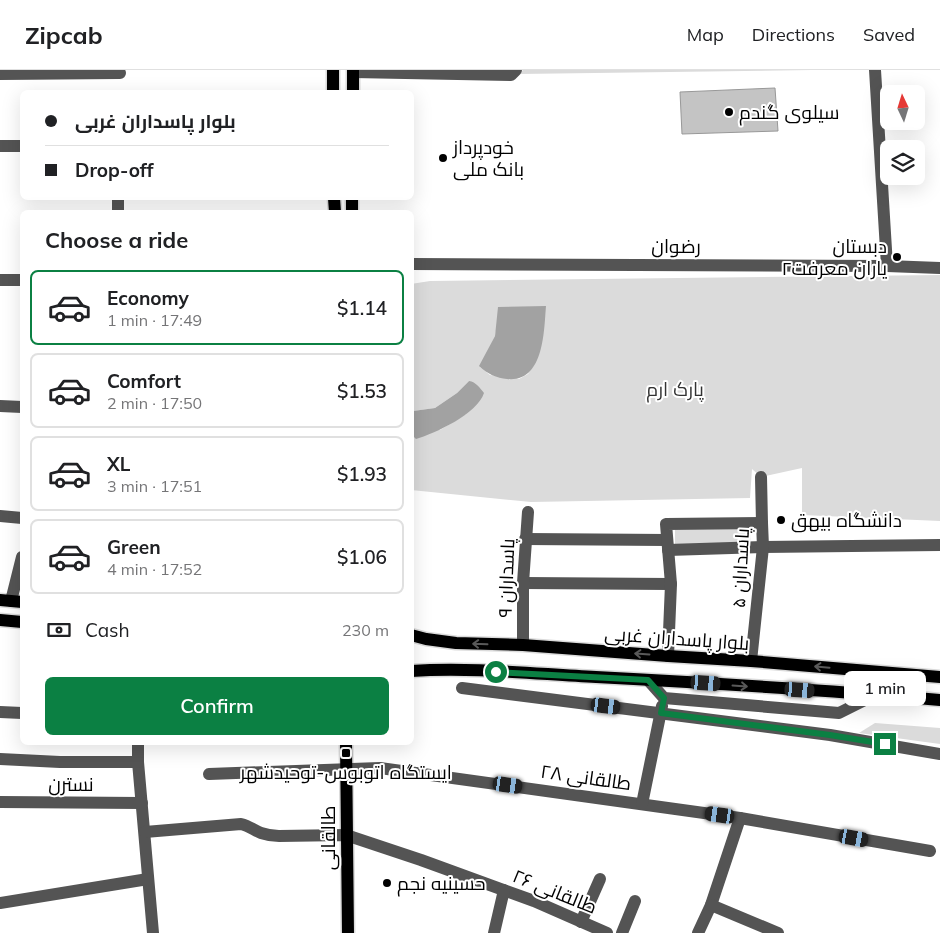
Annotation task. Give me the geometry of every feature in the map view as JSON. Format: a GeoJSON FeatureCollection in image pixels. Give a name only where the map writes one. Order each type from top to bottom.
{"type":"FeatureCollection","features":[{"type":"Feature","properties":{"kind":"main road"},"geometry":{"type":"LineString","coordinates":[[333,90],[334,70]]}},
{"type":"Feature","properties":{"kind":"main road"},"geometry":{"type":"LineString","coordinates":[[353,71],[353,90]]}},
{"type":"Feature","properties":{"kind":"main road"},"geometry":{"type":"LineString","coordinates":[[0,620],[20,622]]}},
{"type":"Feature","properties":{"kind":"main road","name":"بلوار پاسداران غربی"},"geometry":{"type":"LineString","coordinates":[[414,636],[456,643],[523,645],[940,677]]}},
{"type":"Feature","properties":{"kind":"main road"},"geometry":{"type":"LineString","coordinates":[[414,671],[458,670],[648,680],[940,700]]}},
{"type":"Feature","properties":{"kind":"main road","name":"طالقانی"},"geometry":{"type":"LineString","coordinates":[[346,745],[348,933]]}},
{"type":"Feature","properties":{"kind":"street"},"geometry":{"type":"LineString","coordinates":[[353,71],[511,75],[516,70]]}},
{"type":"Feature","properties":{"kind":"street"},"geometry":{"type":"LineString","coordinates":[[876,70],[887,266]]}},
{"type":"Feature","properties":{"kind":"street"},"geometry":{"type":"LineString","coordinates":[[0,74],[120,73]]}},
{"type":"Feature","properties":{"kind":"street"},"geometry":{"type":"LineString","coordinates":[[0,146],[20,146]]}},
{"type":"Feature","properties":{"kind":"street","name":"رضوان"},"geometry":{"type":"LineString","coordinates":[[414,264],[887,266],[940,268]]}},
{"type":"Feature","properties":{"kind":"street"},"geometry":{"type":"LineString","coordinates":[[0,280],[20,280]]}},
{"type":"Feature","properties":{"kind":"street"},"geometry":{"type":"LineString","coordinates":[[0,406],[20,407]]}},
{"type":"Feature","properties":{"kind":"street","name":"پاسداران ۵"},"geometry":{"type":"LineString","coordinates":[[751,662],[763,547],[761,476]]}},
{"type":"Feature","properties":{"kind":"street","name":"پاسداران ۹"},"geometry":{"type":"LineString","coordinates":[[523,645],[523,583],[528,512]]}},
{"type":"Feature","properties":{"kind":"street"},"geometry":{"type":"LineString","coordinates":[[0,516],[20,518]]}},
{"type":"Feature","properties":{"kind":"street"},"geometry":{"type":"LineString","coordinates":[[668,656],[671,584],[666,524],[762,523]]}},
{"type":"Feature","properties":{"kind":"street"},"geometry":{"type":"LineString","coordinates":[[525,539],[763,547],[940,545]]}},
{"type":"Feature","properties":{"kind":"street"},"geometry":{"type":"LineString","coordinates":[[11,601],[20,565]]}},
{"type":"Feature","properties":{"kind":"street"},"geometry":{"type":"LineString","coordinates":[[523,583],[671,584]]}},
{"type":"Feature","properties":{"kind":"street"},"geometry":{"type":"LineString","coordinates":[[648,680],[664,698],[839,714],[875,695]]}},
{"type":"Feature","properties":{"kind":"street"},"geometry":{"type":"LineString","coordinates":[[462,688],[830,735],[940,754]]}},
{"type":"Feature","properties":{"kind":"street"},"geometry":{"type":"LineString","coordinates":[[664,698],[642,804],[740,818],[930,851]]}},
{"type":"Feature","properties":{"kind":"street"},"geometry":{"type":"LineString","coordinates":[[0,712],[20,713]]}},
{"type":"Feature","properties":{"kind":"street"},"geometry":{"type":"LineString","coordinates":[[138,745],[153,933]]}},
{"type":"Feature","properties":{"kind":"street"},"geometry":{"type":"LineString","coordinates":[[0,759],[60,762],[138,762]]}},
{"type":"Feature","properties":{"kind":"street","name":"طالقانی ۲۸"},"geometry":{"type":"LineString","coordinates":[[209,774],[380,768],[642,804]]}},
{"type":"Feature","properties":{"kind":"street","name":"نسترن"},"geometry":{"type":"LineString","coordinates":[[0,802],[142,803]]}},
{"type":"Feature","properties":{"kind":"street"},"geometry":{"type":"LineString","coordinates":[[698,933],[711,905],[740,818]]}},
{"type":"Feature","properties":{"kind":"street","name":"طالقانی ۲۶"},"geometry":{"type":"LineString","coordinates":[[145,832],[241,824],[268,835],[346,835],[534,901],[607,933]]}},
{"type":"Feature","properties":{"kind":"street"},"geometry":{"type":"LineString","coordinates":[[0,903],[148,878]]}},
{"type":"Feature","properties":{"kind":"street"},"geometry":{"type":"LineString","coordinates":[[581,922],[600,879]]}},
{"type":"Feature","properties":{"kind":"street"},"geometry":{"type":"LineString","coordinates":[[494,933],[504,890]]}},
{"type":"Feature","properties":{"kind":"street"},"geometry":{"type":"LineString","coordinates":[[622,933],[635,901]]}},
{"type":"Feature","properties":{"kind":"street"},"geometry":{"type":"LineString","coordinates":[[711,905],[778,933]]}},
{"type":"Feature","properties":{"kind":"green space"},"geometry":{"type":"Polygon","coordinates":[[[523,70],[812,70],[519,74],[523,70]]]}},
{"type":"Feature","properties":{"kind":"green space","name":"پارک ارم"},"geometry":{"type":"Polygon","coordinates":[[[940,275],[940,521],[802,515],[802,468],[761,477],[752,469],[750,498],[531,502],[414,490],[414,412],[440,430],[466,414],[469,381],[457,393],[435,408],[414,411],[414,284],[430,281],[940,275]],[[497,325],[495,336],[480,367],[490,375],[519,379],[528,374],[534,365],[497,325]]]}},
{"type":"Feature","properties":{"kind":"green space"},"geometry":{"type":"Polygon","coordinates":[[[675,526],[751,526],[750,546],[675,546],[675,526]]]}},
{"type":"Feature","properties":{"kind":"green space"},"geometry":{"type":"Polygon","coordinates":[[[875,723],[940,728],[940,744],[859,733],[875,723]]]}},
{"type":"Feature","properties":{"kind":"shaded area"},"geometry":{"type":"Polygon","coordinates":[[[546,306],[540,353],[528,373],[519,378],[500,378],[479,366],[495,336],[498,307],[546,306]]]}},
{"type":"Feature","properties":{"kind":"shaded area"},"geometry":{"type":"Polygon","coordinates":[[[469,381],[476,384],[484,393],[480,401],[473,408],[455,422],[416,439],[414,437],[414,411],[435,408],[457,393],[469,381]]]}},
{"type":"Feature","properties":{"kind":"building","name":"سیلوی گندم"},"geometry":{"type":"Polygon","coordinates":[[[775,88],[778,131],[682,134],[680,92],[775,88]]]}},
{"type":"Feature","properties":{"kind":"place","name":"سیلوی گندم"},"geometry":{"type":"Point","coordinates":[729,112]}},
{"type":"Feature","properties":{"kind":"place","name":"خودپرداز بانک ملی"},"geometry":{"type":"Point","coordinates":[443,158]}},
{"type":"Feature","properties":{"kind":"place","name":"دبستان یاران معرفت۲"},"geometry":{"type":"Point","coordinates":[897,257]}},
{"type":"Feature","properties":{"kind":"place","name":"دانشگاه بیهق"},"geometry":{"type":"Point","coordinates":[781,520]}},
{"type":"Feature","properties":{"kind":"place","name":"ایستگاه اتوبوس-توحیدشهر"},"geometry":{"type":"Point","coordinates":[346,753]}},
{"type":"Feature","properties":{"kind":"place","name":"حسینیه نجم"},"geometry":{"type":"Point","coordinates":[387,883]}},
{"type":"Feature","properties":{"kind":"route"},"geometry":{"type":"LineString","coordinates":[[496,672],[648,680],[664,698],[661,713],[885,744]]}}]}
